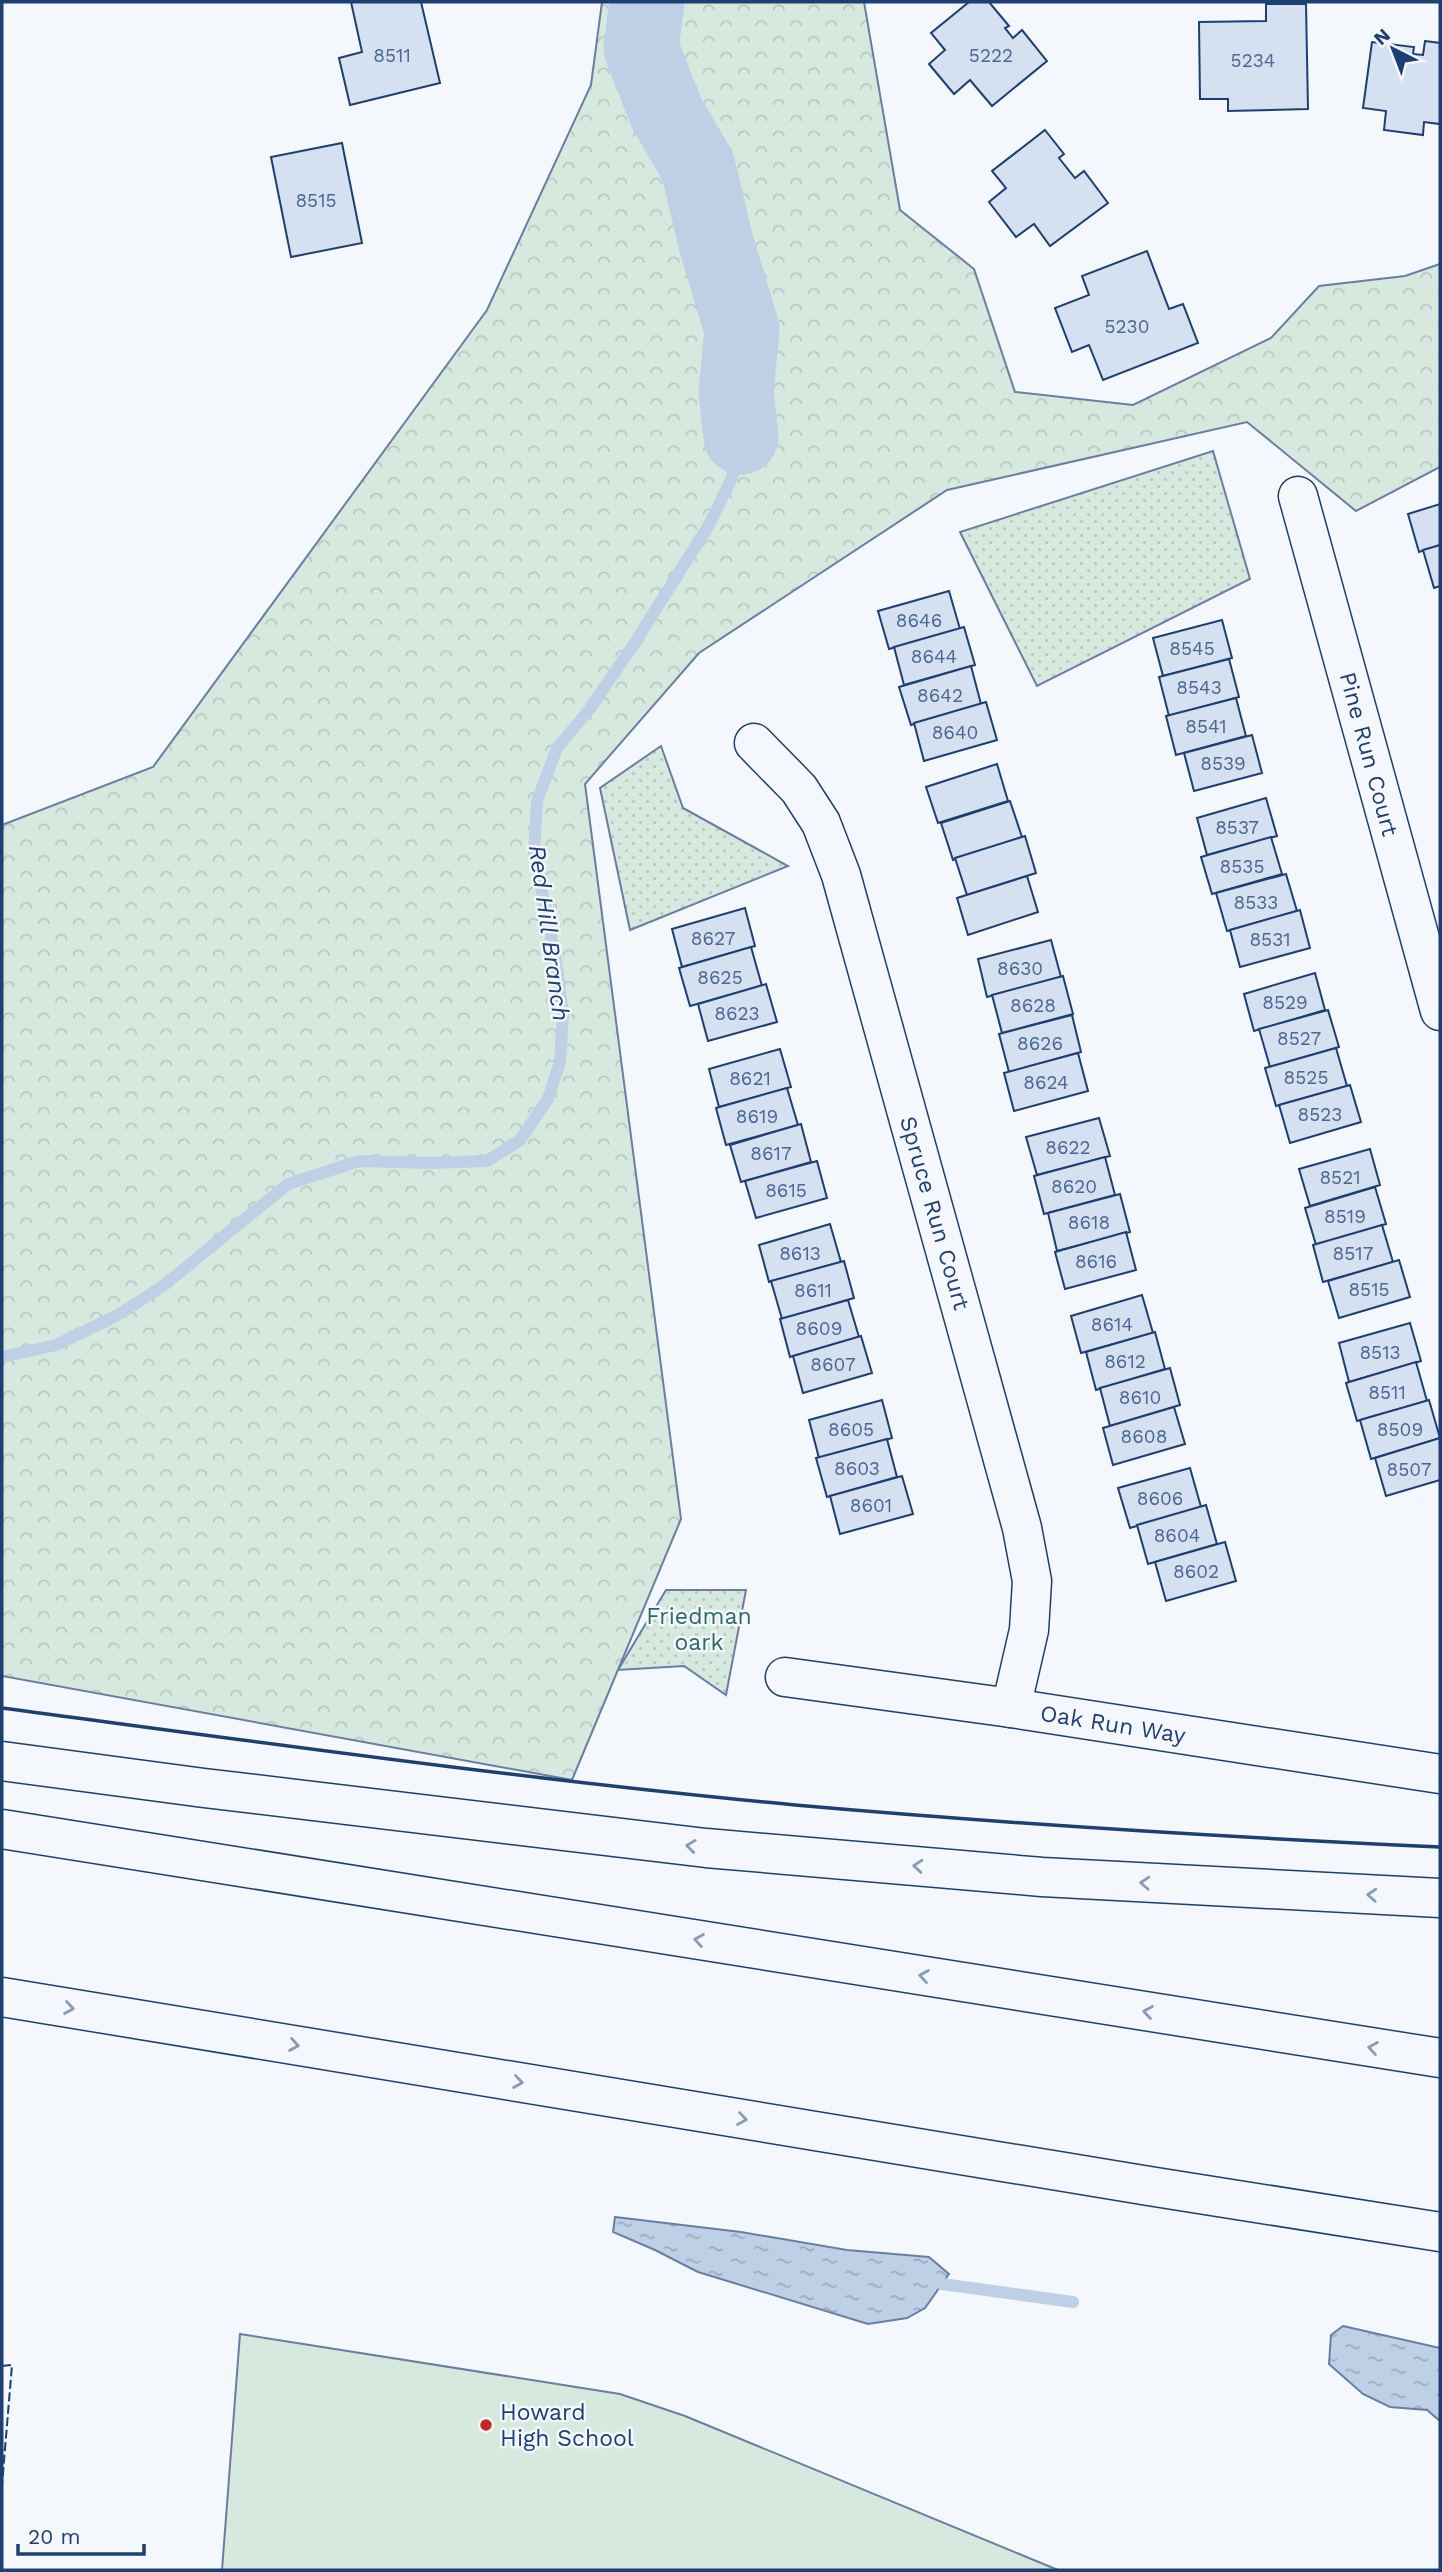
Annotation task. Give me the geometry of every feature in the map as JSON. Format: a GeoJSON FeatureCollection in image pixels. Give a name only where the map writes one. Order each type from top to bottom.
{"type":"FeatureCollection","features":[{"type":"Feature","properties":{"kind":"main road","name":"Pine Run Court"},"geometry":{"type":"LineString","coordinates":[[1298,496],[1440,1011]]}},
{"type":"Feature","properties":{"kind":"main road","name":"Spruce Run Court"},"geometry":{"type":"LineString","coordinates":[[754,743],[799,789],[821,824],[841,875],[1022,1528],[1032,1581],[1029,1630],[1011,1708]]}},
{"type":"Feature","properties":{"kind":"main road","name":"Oak Run Way"},"geometry":{"type":"LineString","coordinates":[[785,1677],[1011,1708],[1440,1773]]}},
{"type":"Feature","properties":{"kind":"main road"},"geometry":{"type":"LineString","coordinates":[[2,1760],[204,1788],[706,1847],[1042,1877],[1440,1898]]}},
{"type":"Feature","properties":{"kind":"main road"},"geometry":{"type":"LineString","coordinates":[[2,1829],[1440,2058]]}},
{"type":"Feature","properties":{"kind":"main road"},"geometry":{"type":"LineString","coordinates":[[2,1997],[1440,2232]]}},
{"type":"Feature","properties":{"kind":"main road"},"geometry":{"type":"LineString","coordinates":[[1149,2186],[1440,2260]]}},
{"type":"Feature","properties":{"kind":"green space"},"geometry":{"type":"Polygon","coordinates":[[[602,2],[864,2],[900,210],[974,269],[1015,392],[1133,405],[1271,338],[1319,286],[1405,276],[1440,264],[1440,467],[1356,511],[1247,422],[947,490],[699,653],[585,784],[681,1519],[572,1780],[2,1676],[2,825],[153,767],[487,310],[591,85],[602,2]]]}},
{"type":"Feature","properties":{"kind":"green space"},"geometry":{"type":"Polygon","coordinates":[[[1213,451],[1250,579],[1037,686],[960,532],[1213,451]]]}},
{"type":"Feature","properties":{"kind":"green space"},"geometry":{"type":"Polygon","coordinates":[[[661,746],[683,808],[788,866],[630,930],[600,788],[661,746]]]}},
{"type":"Feature","properties":{"kind":"green space","name":"Friedman oark"},"geometry":{"type":"Polygon","coordinates":[[[666,1590],[746,1590],[726,1695],[684,1666],[618,1670],[666,1590]]]}},
{"type":"Feature","properties":{"kind":"green space"},"geometry":{"type":"Polygon","coordinates":[[[240,2334],[620,2394],[685,2416],[1058,2570],[222,2570],[240,2334]]]}},
{"type":"Feature","properties":{"kind":"water"},"geometry":{"type":"Polygon","coordinates":[[[615,2217],[741,2232],[847,2250],[929,2257],[949,2274],[925,2308],[907,2318],[868,2324],[698,2272],[613,2232],[615,2217]]]}},
{"type":"Feature","properties":{"kind":"water"},"geometry":{"type":"Polygon","coordinates":[[[1343,2326],[1440,2348],[1440,2421],[1427,2410],[1390,2407],[1363,2394],[1329,2364],[1331,2335],[1343,2326]]]}},
{"type":"Feature","properties":{"kind":"building"},"geometry":{"type":"Polygon","coordinates":[[[351,2],[421,2],[440,83],[350,105],[339,58],[362,52],[351,2]]]}},
{"type":"Feature","properties":{"kind":"building"},"geometry":{"type":"Polygon","coordinates":[[[969,2],[989,2],[1009,26],[1005,28],[1013,38],[1022,30],[1047,61],[992,106],[970,80],[954,94],[929,64],[945,50],[931,33],[969,2]]]}},
{"type":"Feature","properties":{"kind":"building"},"geometry":{"type":"Polygon","coordinates":[[[1266,4],[1306,4],[1308,109],[1228,111],[1228,99],[1200,99],[1199,22],[1266,21],[1266,4]]]}},
{"type":"Feature","properties":{"kind":"building"},"geometry":{"type":"Polygon","coordinates":[[[1425,41],[1440,43],[1440,124],[1424,122],[1423,135],[1384,130],[1386,111],[1363,108],[1372,42],[1414,47],[1413,54],[1423,55],[1425,41]]]}},
{"type":"Feature","properties":{"kind":"building"},"geometry":{"type":"Polygon","coordinates":[[[1045,130],[1064,154],[1059,158],[1075,178],[1084,171],[1108,203],[1050,246],[1034,224],[1016,237],[989,202],[1006,188],[992,171],[1045,130]]]}},
{"type":"Feature","properties":{"kind":"building"},"geometry":{"type":"Polygon","coordinates":[[[342,143],[362,243],[291,257],[271,157],[342,143]]]}},
{"type":"Feature","properties":{"kind":"building"},"geometry":{"type":"Polygon","coordinates":[[[1147,251],[1169,309],[1183,304],[1198,343],[1103,380],[1089,345],[1072,352],[1055,308],[1089,295],[1082,276],[1147,251]]]}},
{"type":"Feature","properties":{"kind":"building"},"geometry":{"type":"Polygon","coordinates":[[[1440,504],[1440,545],[1419,552],[1408,514],[1440,504]]]}},
{"type":"Feature","properties":{"kind":"building"},"geometry":{"type":"Polygon","coordinates":[[[1440,545],[1440,586],[1434,588],[1423,550],[1440,545]]]}},
{"type":"Feature","properties":{"kind":"building"},"geometry":{"type":"Polygon","coordinates":[[[949,591],[960,629],[889,649],[878,611],[949,591]]]}},
{"type":"Feature","properties":{"kind":"building"},"geometry":{"type":"Polygon","coordinates":[[[1222,620],[1232,658],[1163,676],[1153,638],[1222,620]]]}},
{"type":"Feature","properties":{"kind":"building"},"geometry":{"type":"Polygon","coordinates":[[[964,627],[975,665],[904,685],[894,647],[964,627]]]}},
{"type":"Feature","properties":{"kind":"building"},"geometry":{"type":"Polygon","coordinates":[[[1229,659],[1239,697],[1169,716],[1159,677],[1229,659]]]}},
{"type":"Feature","properties":{"kind":"building"},"geometry":{"type":"Polygon","coordinates":[[[971,666],[981,704],[911,725],[899,687],[971,666]]]}},
{"type":"Feature","properties":{"kind":"building"},"geometry":{"type":"Polygon","coordinates":[[[1236,698],[1246,736],[1176,755],[1166,716],[1236,698]]]}},
{"type":"Feature","properties":{"kind":"building"},"geometry":{"type":"Polygon","coordinates":[[[986,702],[997,740],[924,761],[914,723],[986,702]]]}},
{"type":"Feature","properties":{"kind":"building"},"geometry":{"type":"Polygon","coordinates":[[[1252,735],[1262,773],[1194,791],[1184,753],[1252,735]]]}},
{"type":"Feature","properties":{"kind":"building"},"geometry":{"type":"Polygon","coordinates":[[[997,764],[1008,801],[938,823],[926,787],[997,764]]]}},
{"type":"Feature","properties":{"kind":"building"},"geometry":{"type":"Polygon","coordinates":[[[1266,798],[1277,836],[1207,855],[1197,818],[1266,798]]]}},
{"type":"Feature","properties":{"kind":"building"},"geometry":{"type":"Polygon","coordinates":[[[1010,801],[1022,837],[953,860],[941,823],[1010,801]]]}},
{"type":"Feature","properties":{"kind":"building"},"geometry":{"type":"Polygon","coordinates":[[[1025,836],[1036,873],[967,895],[955,858],[1025,836]]]}},
{"type":"Feature","properties":{"kind":"building"},"geometry":{"type":"Polygon","coordinates":[[[1271,837],[1282,874],[1212,894],[1201,857],[1271,837]]]}},
{"type":"Feature","properties":{"kind":"building"},"geometry":{"type":"Polygon","coordinates":[[[1286,874],[1297,911],[1227,931],[1216,893],[1286,874]]]}},
{"type":"Feature","properties":{"kind":"building"},"geometry":{"type":"Polygon","coordinates":[[[1027,876],[1038,912],[968,935],[957,898],[1027,876]]]}},
{"type":"Feature","properties":{"kind":"building"},"geometry":{"type":"Polygon","coordinates":[[[745,908],[755,946],[682,967],[672,929],[745,908]]]}},
{"type":"Feature","properties":{"kind":"building"},"geometry":{"type":"Polygon","coordinates":[[[1300,910],[1310,948],[1240,967],[1230,930],[1300,910]]]}},
{"type":"Feature","properties":{"kind":"building"},"geometry":{"type":"Polygon","coordinates":[[[1051,940],[1061,977],[987,997],[978,959],[1051,940]]]}},
{"type":"Feature","properties":{"kind":"building"},"geometry":{"type":"Polygon","coordinates":[[[751,947],[762,986],[690,1006],[679,968],[751,947]]]}},
{"type":"Feature","properties":{"kind":"building"},"geometry":{"type":"Polygon","coordinates":[[[1315,973],[1325,1010],[1254,1031],[1244,994],[1315,973]]]}},
{"type":"Feature","properties":{"kind":"building"},"geometry":{"type":"Polygon","coordinates":[[[1063,976],[1073,1014],[1002,1033],[992,995],[1063,976]]]}},
{"type":"Feature","properties":{"kind":"building"},"geometry":{"type":"Polygon","coordinates":[[[766,984],[777,1022],[708,1041],[698,1004],[766,984]]]}},
{"type":"Feature","properties":{"kind":"building"},"geometry":{"type":"Polygon","coordinates":[[[1328,1010],[1339,1047],[1270,1067],[1259,1029],[1328,1010]]]}},
{"type":"Feature","properties":{"kind":"building"},"geometry":{"type":"Polygon","coordinates":[[[1072,1015],[1081,1052],[1009,1072],[999,1034],[1072,1015]]]}},
{"type":"Feature","properties":{"kind":"building"},"geometry":{"type":"Polygon","coordinates":[[[1336,1048],[1347,1086],[1276,1106],[1265,1068],[1336,1048]]]}},
{"type":"Feature","properties":{"kind":"building"},"geometry":{"type":"Polygon","coordinates":[[[780,1049],[791,1087],[719,1107],[709,1069],[780,1049]]]}},
{"type":"Feature","properties":{"kind":"building"},"geometry":{"type":"Polygon","coordinates":[[[1078,1053],[1088,1091],[1014,1111],[1004,1073],[1078,1053]]]}},
{"type":"Feature","properties":{"kind":"building"},"geometry":{"type":"Polygon","coordinates":[[[1350,1085],[1361,1122],[1290,1143],[1279,1105],[1350,1085]]]}},
{"type":"Feature","properties":{"kind":"building"},"geometry":{"type":"Polygon","coordinates":[[[787,1088],[798,1125],[726,1145],[716,1108],[787,1088]]]}},
{"type":"Feature","properties":{"kind":"building"},"geometry":{"type":"Polygon","coordinates":[[[1099,1118],[1110,1156],[1037,1175],[1026,1137],[1099,1118]]]}},
{"type":"Feature","properties":{"kind":"building"},"geometry":{"type":"Polygon","coordinates":[[[801,1124],[811,1162],[741,1182],[730,1145],[801,1124]]]}},
{"type":"Feature","properties":{"kind":"building"},"geometry":{"type":"Polygon","coordinates":[[[1370,1149],[1380,1185],[1310,1206],[1299,1169],[1370,1149]]]}},
{"type":"Feature","properties":{"kind":"building"},"geometry":{"type":"Polygon","coordinates":[[[1105,1157],[1115,1195],[1044,1214],[1034,1176],[1105,1157]]]}},
{"type":"Feature","properties":{"kind":"building"},"geometry":{"type":"Polygon","coordinates":[[[817,1161],[827,1198],[756,1218],[745,1181],[817,1161]]]}},
{"type":"Feature","properties":{"kind":"building"},"geometry":{"type":"Polygon","coordinates":[[[1375,1187],[1386,1224],[1316,1245],[1305,1208],[1375,1187]]]}},
{"type":"Feature","properties":{"kind":"building"},"geometry":{"type":"Polygon","coordinates":[[[1120,1194],[1130,1232],[1057,1251],[1048,1213],[1120,1194]]]}},
{"type":"Feature","properties":{"kind":"building"},"geometry":{"type":"Polygon","coordinates":[[[830,1224],[841,1262],[769,1282],[759,1245],[830,1224]]]}},
{"type":"Feature","properties":{"kind":"building"},"geometry":{"type":"Polygon","coordinates":[[[1382,1225],[1393,1262],[1323,1282],[1313,1245],[1382,1225]]]}},
{"type":"Feature","properties":{"kind":"building"},"geometry":{"type":"Polygon","coordinates":[[[1126,1232],[1136,1270],[1065,1289],[1055,1252],[1126,1232]]]}},
{"type":"Feature","properties":{"kind":"building"},"geometry":{"type":"Polygon","coordinates":[[[1399,1260],[1410,1297],[1339,1318],[1328,1281],[1399,1260]]]}},
{"type":"Feature","properties":{"kind":"building"},"geometry":{"type":"Polygon","coordinates":[[[844,1261],[854,1298],[782,1319],[771,1281],[844,1261]]]}},
{"type":"Feature","properties":{"kind":"building"},"geometry":{"type":"Polygon","coordinates":[[[1142,1295],[1153,1333],[1081,1353],[1071,1316],[1142,1295]]]}},
{"type":"Feature","properties":{"kind":"building"},"geometry":{"type":"Polygon","coordinates":[[[848,1300],[859,1337],[790,1357],[780,1319],[848,1300]]]}},
{"type":"Feature","properties":{"kind":"building"},"geometry":{"type":"Polygon","coordinates":[[[1410,1323],[1421,1361],[1349,1382],[1339,1343],[1410,1323]]]}},
{"type":"Feature","properties":{"kind":"building"},"geometry":{"type":"Polygon","coordinates":[[[1155,1332],[1165,1369],[1096,1390],[1086,1352],[1155,1332]]]}},
{"type":"Feature","properties":{"kind":"building"},"geometry":{"type":"Polygon","coordinates":[[[861,1336],[872,1373],[803,1393],[793,1356],[861,1336]]]}},
{"type":"Feature","properties":{"kind":"building"},"geometry":{"type":"Polygon","coordinates":[[[1416,1362],[1427,1401],[1357,1421],[1346,1383],[1416,1362]]]}},
{"type":"Feature","properties":{"kind":"building"},"geometry":{"type":"Polygon","coordinates":[[[1170,1368],[1180,1405],[1110,1426],[1100,1388],[1170,1368]]]}},
{"type":"Feature","properties":{"kind":"building"},"geometry":{"type":"Polygon","coordinates":[[[882,1400],[892,1438],[819,1458],[809,1420],[882,1400]]]}},
{"type":"Feature","properties":{"kind":"building"},"geometry":{"type":"Polygon","coordinates":[[[1429,1400],[1440,1438],[1371,1459],[1360,1420],[1429,1400]]]}},
{"type":"Feature","properties":{"kind":"building"},"geometry":{"type":"Polygon","coordinates":[[[1174,1407],[1185,1444],[1113,1465],[1103,1428],[1174,1407]]]}},
{"type":"Feature","properties":{"kind":"building"},"geometry":{"type":"Polygon","coordinates":[[[1440,1438],[1440,1480],[1386,1496],[1375,1458],[1440,1438]]]}},
{"type":"Feature","properties":{"kind":"building"},"geometry":{"type":"Polygon","coordinates":[[[887,1439],[897,1477],[827,1497],[816,1458],[887,1439]]]}},
{"type":"Feature","properties":{"kind":"building"},"geometry":{"type":"Polygon","coordinates":[[[1190,1468],[1201,1507],[1130,1528],[1118,1488],[1190,1468]]]}},
{"type":"Feature","properties":{"kind":"building"},"geometry":{"type":"Polygon","coordinates":[[[902,1476],[913,1514],[840,1534],[830,1496],[902,1476]]]}},
{"type":"Feature","properties":{"kind":"building"},"geometry":{"type":"Polygon","coordinates":[[[1206,1505],[1217,1544],[1148,1564],[1137,1525],[1206,1505]]]}},
{"type":"Feature","properties":{"kind":"building"},"geometry":{"type":"Polygon","coordinates":[[[1225,1542],[1236,1581],[1166,1601],[1155,1562],[1225,1542]]]}},
{"type":"Feature","properties":{"kind":"waterway","name":"Red Hill Branch"},"geometry":{"type":"LineString","coordinates":[[647,2],[641,48],[666,112],[698,167],[716,243],[742,329],[736,391],[741,437]]}},
{"type":"Feature","properties":{"kind":"waterway","name":"Red Hill Branch"},"geometry":{"type":"LineString","coordinates":[[2,1357],[56,1345],[116,1316],[163,1286],[288,1184],[359,1161],[487,1161],[520,1140],[548,1099],[560,1062],[563,1015],[556,960],[534,853],[537,801],[557,748],[589,710],[709,525],[732,478],[741,437]]}},
{"type":"Feature","properties":{"kind":"waterway"},"geometry":{"type":"LineString","coordinates":[[942,2284],[1073,2302]]}},
{"type":"Feature","properties":{"kind":"fence"},"geometry":{"type":"LineString","coordinates":[[2,2366],[12,2365],[2,2485]]}},
{"type":"Feature","properties":{"kind":"wall"},"geometry":{"type":"LineString","coordinates":[[2,1708],[497,1773],[795,1805],[1118,1829],[1440,1847]]}},
{"type":"Feature","properties":{"kind":"place","name":"Howard High School"},"geometry":{"type":"Point","coordinates":[486,2425]}}]}
